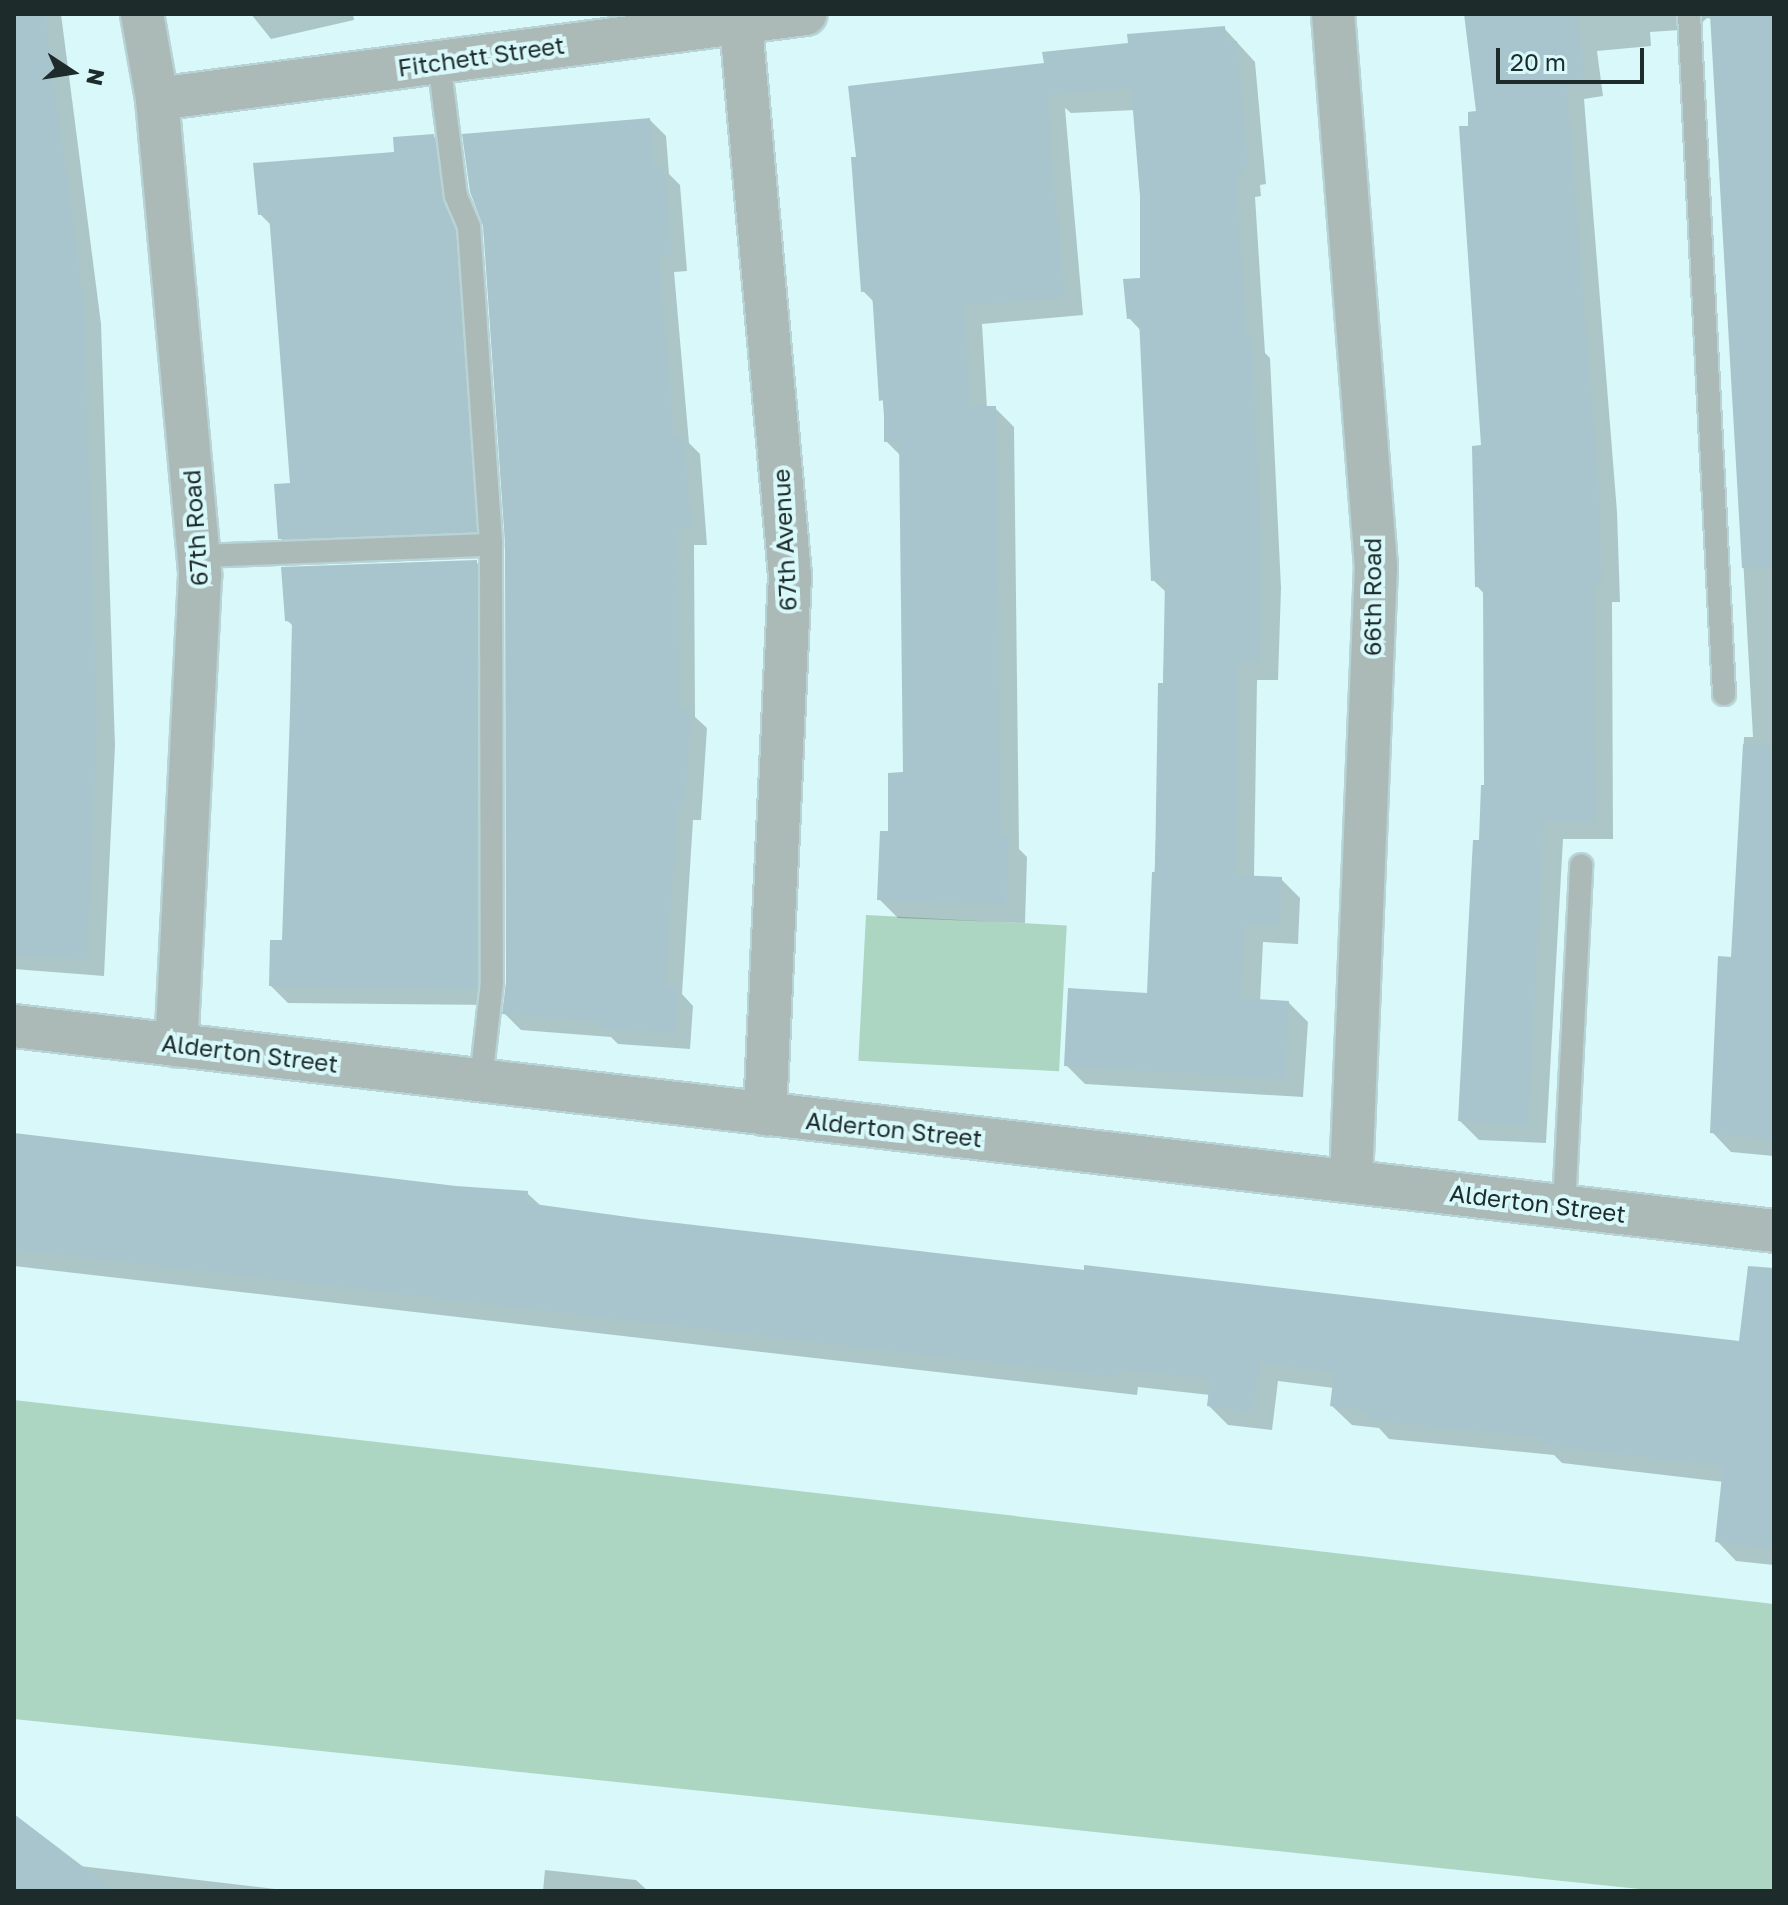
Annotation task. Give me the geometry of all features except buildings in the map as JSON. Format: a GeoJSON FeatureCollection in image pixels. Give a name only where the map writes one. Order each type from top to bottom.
{"type":"FeatureCollection","features":[{"type":"Feature","properties":{"kind":"street","name":"67th Road"},"geometry":{"type":"LineString","coordinates":[[142,14],[157,99],[199,556],[176,1045]]}},
{"type":"Feature","properties":{"kind":"street","name":"Fitchett Street"},"geometry":{"type":"LineString","coordinates":[[157,99],[741,18],[805,14]]}},
{"type":"Feature","properties":{"kind":"street","name":"66th Road"},"geometry":{"type":"LineString","coordinates":[[1333,14],[1376,566],[1351,1181]]}},
{"type":"Feature","properties":{"kind":"street","name":"67th Avenue"},"geometry":{"type":"LineString","coordinates":[[741,18],[790,575],[765,1114]]}},
{"type":"Feature","properties":{"kind":"street","name":"Alderton Street"},"geometry":{"type":"LineString","coordinates":[[14,1026],[1774,1231]]}},
{"type":"Feature","properties":{"kind":"lane"},"geometry":{"type":"LineString","coordinates":[[1689,14],[1724,694]]}},
{"type":"Feature","properties":{"kind":"lane"},"geometry":{"type":"LineString","coordinates":[[439,62],[456,196],[469,227],[491,545],[492,982],[481,1080]]}},
{"type":"Feature","properties":{"kind":"lane"},"geometry":{"type":"LineString","coordinates":[[199,556],[491,545]]}},
{"type":"Feature","properties":{"kind":"lane"},"geometry":{"type":"LineString","coordinates":[[1564,1206],[1581,865]]}},
{"type":"Feature","properties":{"kind":"green space"},"geometry":{"type":"Polygon","coordinates":[[[866,915],[1067,926],[1059,1071],[858,1061],[866,915]]]}},
{"type":"Feature","properties":{"kind":"green space"},"geometry":{"type":"Polygon","coordinates":[[[14,1400],[1774,1604],[1774,1891],[1659,1891],[14,1719],[14,1400]]]}}]}
